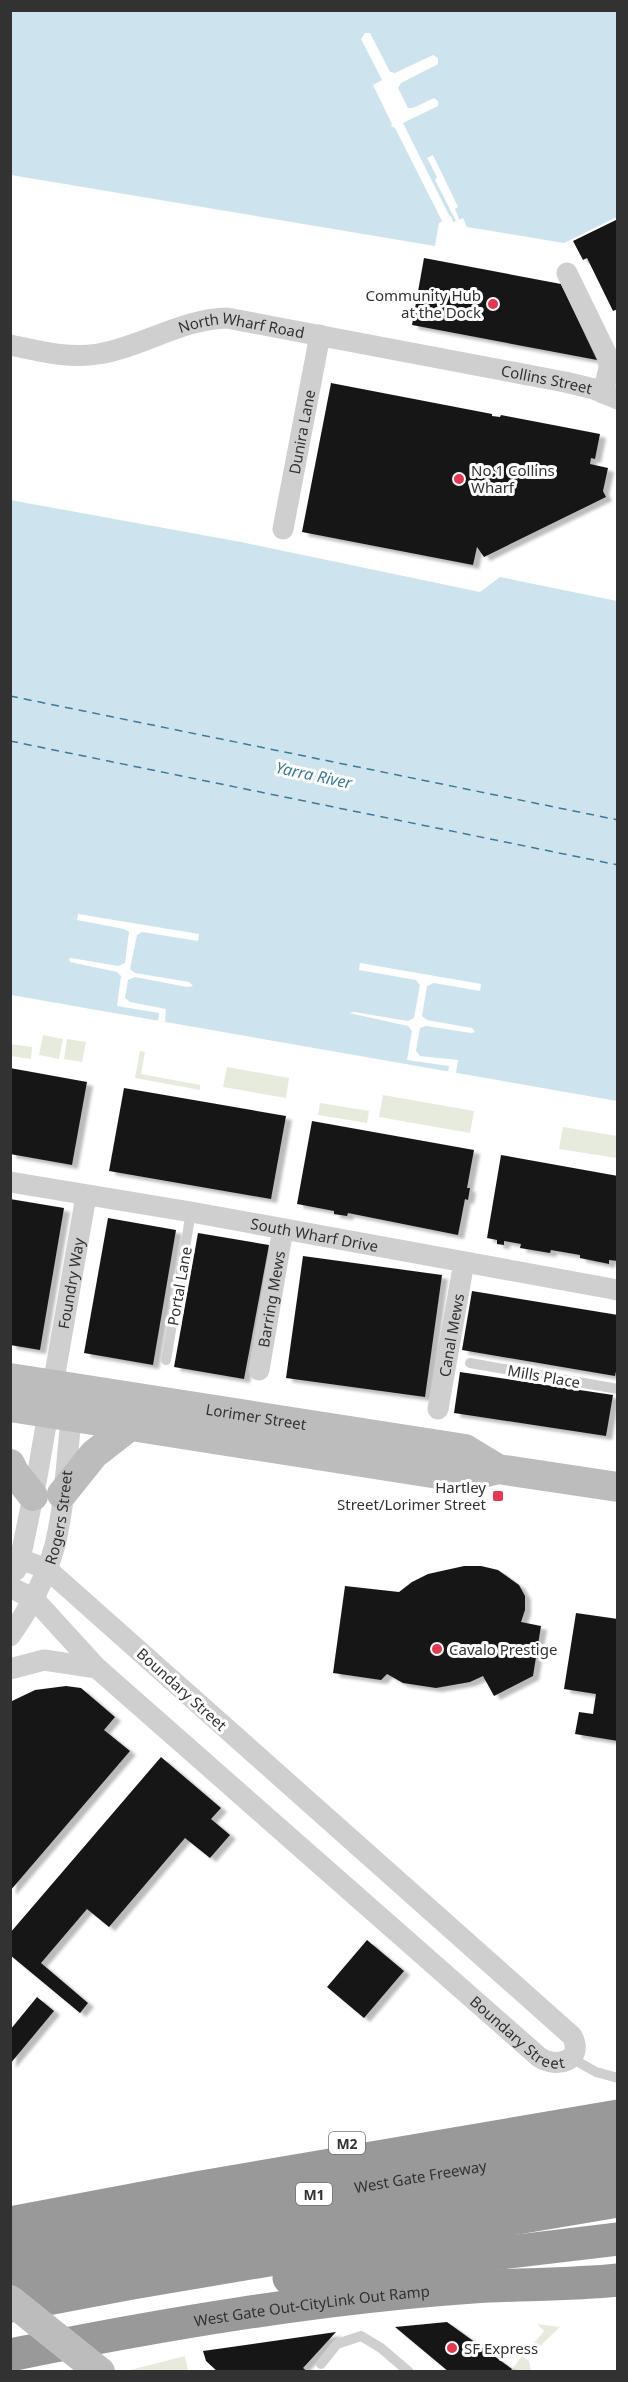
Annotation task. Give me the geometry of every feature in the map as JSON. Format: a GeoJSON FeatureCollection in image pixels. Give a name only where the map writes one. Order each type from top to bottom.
{"type":"FeatureCollection","features":[{"type":"Feature","properties":{"kind":"highway","name":"M2"},"geometry":{"type":"LineString","coordinates":[[10,2203],[254,2157],[618,2097]]}},
{"type":"Feature","properties":{"kind":"highway"},"geometry":{"type":"LineString","coordinates":[[10,2223],[196,2188],[618,2116]]}},
{"type":"Feature","properties":{"kind":"highway","name":"West Gate Freeway"},"geometry":{"type":"LineString","coordinates":[[10,2250],[165,2219],[618,2143]]}},
{"type":"Feature","properties":{"kind":"highway"},"geometry":{"type":"LineString","coordinates":[[10,2275],[213,2237],[618,2169]]}},
{"type":"Feature","properties":{"kind":"highway"},"geometry":{"type":"LineString","coordinates":[[10,2306],[132,2283],[618,2201]]}},
{"type":"Feature","properties":{"kind":"highway"},"geometry":{"type":"LineString","coordinates":[[10,2327],[261,2282],[618,2238]]}},
{"type":"Feature","properties":{"kind":"highway"},"geometry":{"type":"LineString","coordinates":[[472,2287],[618,2265]]}},
{"type":"Feature","properties":{"kind":"highway","name":"West Gate Out-CityLink Out Ramp"},"geometry":{"type":"LineString","coordinates":[[10,2355],[138,2329],[280,2307],[472,2287],[618,2280]]}},
{"type":"Feature","properties":{"kind":"main road","name":"Lorimer Street"},"geometry":{"type":"LineString","coordinates":[[10,1378],[60,1395],[130,1426],[464,1478],[498,1469]]}},
{"type":"Feature","properties":{"kind":"main road","name":"Lorimer Street"},"geometry":{"type":"LineString","coordinates":[[10,1407],[60,1395],[465,1449],[498,1469],[618,1487]]}},
{"type":"Feature","properties":{"kind":"main road"},"geometry":{"type":"LineString","coordinates":[[62,1494],[94,1454],[130,1426]]}},
{"type":"Feature","properties":{"kind":"main road"},"geometry":{"type":"LineString","coordinates":[[10,1464],[33,1496]]}},
{"type":"Feature","properties":{"kind":"main road"},"geometry":{"type":"LineString","coordinates":[[10,2300],[100,2372]]}},
{"type":"Feature","properties":{"kind":"street"},"geometry":{"type":"LineString","coordinates":[[567,273],[608,357],[610,396]]}},
{"type":"Feature","properties":{"kind":"street","name":"North Wharf Road"},"geometry":{"type":"LineString","coordinates":[[10,345],[64,355],[97,354],[127,347],[175,328],[215,319],[237,320],[475,365]]}},
{"type":"Feature","properties":{"kind":"street","name":"Dunira Lane"},"geometry":{"type":"LineString","coordinates":[[283,529],[321,336]]}},
{"type":"Feature","properties":{"kind":"street","name":"Collins Street"},"geometry":{"type":"LineString","coordinates":[[475,365],[565,382],[610,396]]}},
{"type":"Feature","properties":{"kind":"street","name":"South Wharf Drive"},"geometry":{"type":"LineString","coordinates":[[10,1182],[191,1212],[618,1290]]}},
{"type":"Feature","properties":{"kind":"street","name":"Foundry Way"},"geometry":{"type":"LineString","coordinates":[[60,1395],[86,1196]]}},
{"type":"Feature","properties":{"kind":"street","name":"Barring Mews"},"geometry":{"type":"LineString","coordinates":[[259,1370],[283,1229]]}},
{"type":"Feature","properties":{"kind":"street","name":"Canal Mews"},"geometry":{"type":"LineString","coordinates":[[438,1409],[464,1262]]}},
{"type":"Feature","properties":{"kind":"street","name":"Rogers Street"},"geometry":{"type":"LineString","coordinates":[[10,1636],[34,1599],[55,1544],[62,1494],[60,1395]]}},
{"type":"Feature","properties":{"kind":"street","name":"Rogers Street"},"geometry":{"type":"LineString","coordinates":[[10,1582],[20,1559],[33,1496],[60,1395]]}},
{"type":"Feature","properties":{"kind":"street","name":"Boundary Street"},"geometry":{"type":"LineString","coordinates":[[10,1587],[34,1599],[97,1668],[538,2057],[556,2062],[571,2058],[576,2050],[572,2036],[47,1569],[20,1559]]}},
{"type":"Feature","properties":{"kind":"street"},"geometry":{"type":"LineString","coordinates":[[10,1669],[44,1660],[97,1668]]}},
{"type":"Feature","properties":{"kind":"lane","name":"Portal Lane"},"geometry":{"type":"LineString","coordinates":[[166,1360],[191,1212]]}},
{"type":"Feature","properties":{"kind":"lane","name":"Mills Place"},"geometry":{"type":"LineString","coordinates":[[470,1363],[618,1389]]}},
{"type":"Feature","properties":{"kind":"lane"},"geometry":{"type":"LineString","coordinates":[[571,2058],[596,2072],[618,2078]]}},
{"type":"Feature","properties":{"kind":"lane"},"geometry":{"type":"LineString","coordinates":[[321,2364],[338,2344],[361,2336],[381,2348],[409,2372]]}},
{"type":"Feature","properties":{"kind":"shaded area"},"geometry":{"type":"Polygon","coordinates":[[[43,1035],[63,1039],[59,1059],[39,1055],[43,1035]]]}},
{"type":"Feature","properties":{"kind":"shaded area"},"geometry":{"type":"Polygon","coordinates":[[[67,1039],[86,1042],[82,1062],[64,1059],[67,1039]]]}},
{"type":"Feature","properties":{"kind":"shaded area"},"geometry":{"type":"Polygon","coordinates":[[[10,1044],[32,1047],[31,1059],[11,1056],[10,1044]]]}},
{"type":"Feature","properties":{"kind":"shaded area"},"geometry":{"type":"Polygon","coordinates":[[[140,1051],[145,1052],[141,1074],[200,1085],[200,1090],[135,1078],[140,1051]]]}},
{"type":"Feature","properties":{"kind":"shaded area"},"geometry":{"type":"Polygon","coordinates":[[[227,1067],[289,1078],[286,1098],[223,1087],[227,1067]]]}},
{"type":"Feature","properties":{"kind":"shaded area"},"geometry":{"type":"Polygon","coordinates":[[[383,1095],[474,1111],[470,1133],[379,1117],[383,1095]]]}},
{"type":"Feature","properties":{"kind":"shaded area"},"geometry":{"type":"Polygon","coordinates":[[[320,1103],[369,1111],[367,1123],[318,1115],[320,1103]]]}},
{"type":"Feature","properties":{"kind":"shaded area"},"geometry":{"type":"Polygon","coordinates":[[[563,1127],[617,1136],[617,1158],[559,1149],[563,1127]]]}},
{"type":"Feature","properties":{"kind":"shaded area"},"geometry":{"type":"Polygon","coordinates":[[[537,2324],[560,2327],[537,2349],[534,2343],[544,2331],[537,2324]]]}},
{"type":"Feature","properties":{"kind":"shaded area"},"geometry":{"type":"Polygon","coordinates":[[[185,2356],[188,2371],[126,2371],[185,2356]]]}},
{"type":"Feature","properties":{"kind":"shaded area"},"geometry":{"type":"Polygon","coordinates":[[[522,2356],[529,2361],[531,2371],[510,2372],[522,2356]]]}},
{"type":"Feature","properties":{"kind":"water"},"geometry":{"type":"Polygon","coordinates":[[[10,11],[617,11],[617,217],[564,243],[467,227],[463,218],[453,222],[451,216],[439,223],[435,246],[11,175],[10,11]]]}},
{"type":"Feature","properties":{"kind":"water","name":"Yarra River"},"geometry":{"type":"Polygon","coordinates":[[[10,500],[241,542],[480,592],[500,577],[617,601],[617,1101],[11,995],[10,500]]]}},
{"type":"Feature","properties":{"kind":"pier"},"geometry":{"type":"Polygon","coordinates":[[[365,33],[370,33],[390,72],[395,73],[433,55],[438,58],[438,64],[401,83],[398,88],[408,108],[434,98],[438,101],[438,106],[403,123],[450,217],[442,221],[395,128],[391,126],[373,85],[382,80],[361,39],[365,33]]]}},
{"type":"Feature","properties":{"kind":"pier"},"geometry":{"type":"Polygon","coordinates":[[[433,155],[458,207],[455,209],[459,219],[456,221],[435,180],[437,177],[427,158],[433,155]]]}},
{"type":"Feature","properties":{"kind":"pier"},"geometry":{"type":"Polygon","coordinates":[[[78,914],[199,934],[198,941],[142,932],[137,935],[130,969],[135,973],[189,982],[193,986],[187,987],[135,977],[128,980],[125,998],[130,1002],[166,1009],[165,1022],[158,1021],[159,1013],[117,1006],[121,976],[117,972],[70,962],[71,958],[118,966],[125,963],[129,932],[77,920],[78,914]]]}},
{"type":"Feature","properties":{"kind":"pier"},"geometry":{"type":"Polygon","coordinates":[[[360,963],[481,984],[480,991],[434,983],[427,986],[422,1016],[427,1020],[472,1028],[475,1032],[426,1026],[420,1028],[416,1051],[420,1056],[458,1060],[456,1073],[448,1072],[449,1066],[407,1060],[412,1031],[408,1026],[349,1013],[408,1021],[414,1018],[420,985],[416,980],[359,970],[360,963]]]}},
{"type":"Feature","properties":{"kind":"building"},"geometry":{"type":"Polygon","coordinates":[[[618,219],[618,309],[613,311],[587,258],[583,260],[573,241],[618,219]]]}},
{"type":"Feature","properties":{"kind":"building","name":"Community Hub at the Dock"},"geometry":{"type":"Polygon","coordinates":[[[424,258],[561,284],[597,360],[412,325],[424,258]]]}},
{"type":"Feature","properties":{"kind":"building","name":"No.1 Collins Wharf"},"geometry":{"type":"Polygon","coordinates":[[[331,383],[492,414],[492,416],[500,417],[501,415],[600,434],[595,459],[591,458],[590,464],[608,468],[603,491],[606,497],[484,557],[477,547],[473,565],[302,532],[331,383]]]}},
{"type":"Feature","properties":{"kind":"building"},"geometry":{"type":"Polygon","coordinates":[[[10,1068],[87,1082],[72,1165],[10,1154],[10,1068]]]}},
{"type":"Feature","properties":{"kind":"building"},"geometry":{"type":"Polygon","coordinates":[[[124,1088],[286,1116],[271,1199],[109,1171],[124,1088]]]}},
{"type":"Feature","properties":{"kind":"building"},"geometry":{"type":"Polygon","coordinates":[[[312,1121],[474,1150],[467,1188],[470,1188],[468,1200],[465,1199],[458,1235],[348,1213],[347,1216],[334,1214],[334,1211],[297,1204],[312,1121]]]}},
{"type":"Feature","properties":{"kind":"building"},"geometry":{"type":"Polygon","coordinates":[[[501,1155],[618,1176],[618,1261],[609,1260],[609,1264],[580,1258],[580,1255],[520,1248],[521,1244],[504,1241],[504,1245],[497,1244],[497,1240],[487,1238],[501,1155]]]}},
{"type":"Feature","properties":{"kind":"building"},"geometry":{"type":"Polygon","coordinates":[[[10,1199],[64,1208],[40,1350],[10,1345],[10,1199]]]}},
{"type":"Feature","properties":{"kind":"building"},"geometry":{"type":"Polygon","coordinates":[[[108,1218],[176,1230],[153,1365],[84,1353],[108,1218]]]}},
{"type":"Feature","properties":{"kind":"building"},"geometry":{"type":"Polygon","coordinates":[[[198,1233],[269,1245],[244,1379],[174,1367],[198,1233]]]}},
{"type":"Feature","properties":{"kind":"building"},"geometry":{"type":"Polygon","coordinates":[[[303,1256],[442,1275],[425,1397],[286,1378],[303,1256]]]}},
{"type":"Feature","properties":{"kind":"building"},"geometry":{"type":"Polygon","coordinates":[[[472,1291],[618,1315],[618,1362],[615,1376],[462,1350],[472,1291]]]}},
{"type":"Feature","properties":{"kind":"building"},"geometry":{"type":"Polygon","coordinates":[[[460,1372],[613,1395],[606,1436],[454,1413],[460,1372]]]}},
{"type":"Feature","properties":{"kind":"building","name":"Cavalo Prestige"},"geometry":{"type":"Polygon","coordinates":[[[464,1566],[481,1566],[498,1570],[519,1585],[525,1596],[525,1610],[521,1622],[541,1626],[533,1676],[494,1696],[483,1676],[470,1682],[436,1688],[403,1683],[387,1674],[381,1680],[333,1673],[345,1586],[399,1592],[428,1574],[464,1566]]]}},
{"type":"Feature","properties":{"kind":"building"},"geometry":{"type":"Polygon","coordinates":[[[576,1613],[618,1619],[618,1741],[575,1734],[579,1712],[593,1714],[596,1694],[564,1689],[576,1613]]]}},
{"type":"Feature","properties":{"kind":"building"},"geometry":{"type":"Polygon","coordinates":[[[66,1686],[81,1688],[115,1717],[104,1730],[130,1751],[10,1891],[10,1702],[35,1690],[66,1686]]]}},
{"type":"Feature","properties":{"kind":"building"},"geometry":{"type":"Polygon","coordinates":[[[161,1757],[221,1808],[211,1819],[230,1835],[210,1858],[185,1838],[109,1927],[87,1909],[41,1963],[88,2003],[80,2013],[10,1955],[10,1933],[161,1757]]]}},
{"type":"Feature","properties":{"kind":"building"},"geometry":{"type":"Polygon","coordinates":[[[367,1940],[404,1971],[364,2018],[327,1987],[367,1940]]]}},
{"type":"Feature","properties":{"kind":"building"},"geometry":{"type":"Polygon","coordinates":[[[37,1997],[54,2011],[10,2064],[10,2030],[37,1997]]]}},
{"type":"Feature","properties":{"kind":"building","name":"SF Express"},"geometry":{"type":"Polygon","coordinates":[[[447,2322],[512,2369],[510,2372],[449,2372],[395,2327],[447,2322]]]}},
{"type":"Feature","properties":{"kind":"building"},"geometry":{"type":"Polygon","coordinates":[[[336,2332],[303,2368],[308,2372],[218,2372],[206,2361],[203,2351],[336,2332]]]}},
{"type":"Feature","properties":{"kind":"ferry route"},"geometry":{"type":"LineString","coordinates":[[10,696],[618,820]]}},
{"type":"Feature","properties":{"kind":"ferry route"},"geometry":{"type":"LineString","coordinates":[[10,741],[618,865]]}},
{"type":"Feature","properties":{"kind":"place","name":"Community Hub at the Dock"},"geometry":{"type":"Point","coordinates":[493,304]}},
{"type":"Feature","properties":{"kind":"place","name":"No.1 Collins Wharf"},"geometry":{"type":"Point","coordinates":[459,479]}},
{"type":"Feature","properties":{"kind":"place","name":"Hartley Street/Lorimer Street"},"geometry":{"type":"Point","coordinates":[498,1496]}},
{"type":"Feature","properties":{"kind":"place","name":"Cavalo Prestige"},"geometry":{"type":"Point","coordinates":[437,1649]}},
{"type":"Feature","properties":{"kind":"place","name":"SF Express"},"geometry":{"type":"Point","coordinates":[452,2348]}}]}
